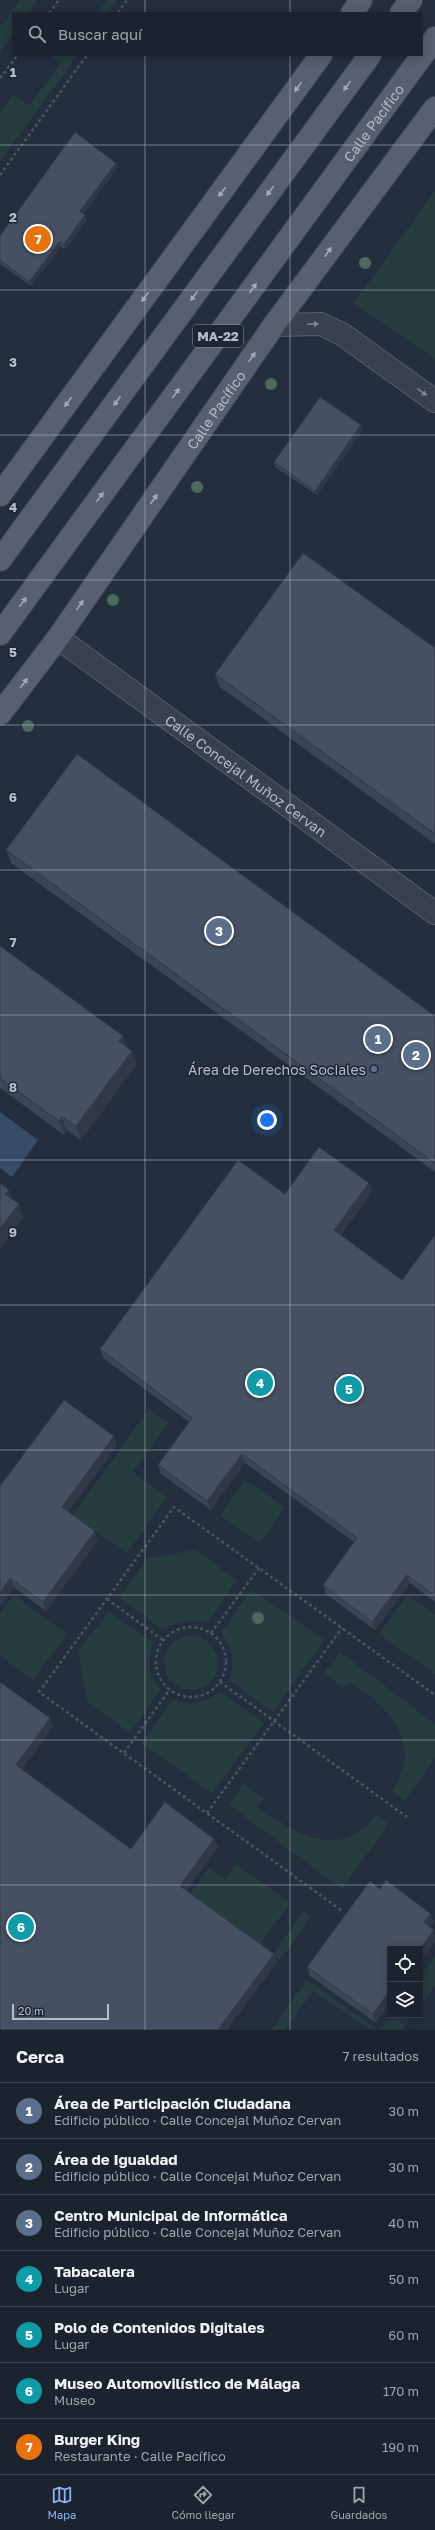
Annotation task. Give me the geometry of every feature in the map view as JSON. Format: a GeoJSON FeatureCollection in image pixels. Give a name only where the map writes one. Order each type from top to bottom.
{"type":"FeatureCollection","features":[{"type":"Feature","properties":{"kind":"main road"},"geometry":{"type":"LineString","coordinates":[[353,12],[361,0]]}},
{"type":"Feature","properties":{"kind":"main road"},"geometry":{"type":"LineString","coordinates":[[402,12],[411,0]]}},
{"type":"Feature","properties":{"kind":"main road","name":"Calle Pacífico"},"geometry":{"type":"LineString","coordinates":[[423,54],[435,38]]}},
{"type":"Feature","properties":{"kind":"main road"},"geometry":{"type":"LineString","coordinates":[[0,495],[320,56]]}},
{"type":"Feature","properties":{"kind":"main road","name":"MA-22"},"geometry":{"type":"LineString","coordinates":[[0,560],[369,56]]}},
{"type":"Feature","properties":{"kind":"main road","name":"Calle Pacífico"},"geometry":{"type":"LineString","coordinates":[[0,634],[422,56]]}},
{"type":"Feature","properties":{"kind":"main road","name":"Calle Pacífico"},"geometry":{"type":"LineString","coordinates":[[0,714],[58,638],[274,326],[435,108]]}},
{"type":"Feature","properties":{"kind":"street"},"geometry":{"type":"LineString","coordinates":[[274,326],[321,324],[342,334],[435,401]]}},
{"type":"Feature","properties":{"kind":"street","name":"Calle Concejal Muñoz Cervan"},"geometry":{"type":"LineString","coordinates":[[58,638],[435,913]]}},
{"type":"Feature","properties":{"kind":"path"},"geometry":{"type":"LineString","coordinates":[[50,12],[59,0]]}},
{"type":"Feature","properties":{"kind":"path"},"geometry":{"type":"LineString","coordinates":[[119,12],[127,0]]}},
{"type":"Feature","properties":{"kind":"path"},"geometry":{"type":"LineString","coordinates":[[0,78],[17,56]]}},
{"type":"Feature","properties":{"kind":"path"},"geometry":{"type":"LineString","coordinates":[[0,175],[86,56]]}},
{"type":"Feature","properties":{"kind":"path"},"geometry":{"type":"LineString","coordinates":[[341,1910],[40,1692],[174,1507],[435,1695]]}},
{"type":"Feature","properties":{"kind":"path"},"geometry":{"type":"LineString","coordinates":[[211,1633],[259,1568]]}},
{"type":"Feature","properties":{"kind":"path"},"geometry":{"type":"LineString","coordinates":[[107,1599],[163,1640]]}},
{"type":"Feature","properties":{"kind":"path"},"geometry":{"type":"LineString","coordinates":[[187,1627],[200,1628],[211,1633],[221,1643],[226,1654],[226,1666],[220,1682],[207,1693],[196,1697],[184,1696],[170,1689],[163,1683],[158,1672],[156,1660],[163,1640],[176,1630],[187,1627]]}},
{"type":"Feature","properties":{"kind":"path"},"geometry":{"type":"LineString","coordinates":[[207,1813],[342,1628]]}},
{"type":"Feature","properties":{"kind":"path"},"geometry":{"type":"LineString","coordinates":[[220,1682],[407,1817]]}},
{"type":"Feature","properties":{"kind":"path"},"geometry":{"type":"LineString","coordinates":[[124,1753],[170,1689]]}},
{"type":"Feature","properties":{"kind":"green space"},"geometry":{"type":"Polygon","coordinates":[[[20,0],[38,0],[29,12],[12,12],[12,35],[0,52],[0,27],[20,0]]]}},
{"type":"Feature","properties":{"kind":"green space"},"geometry":{"type":"Polygon","coordinates":[[[107,0],[118,0],[109,12],[98,12],[107,0]]]}},
{"type":"Feature","properties":{"kind":"green space"},"geometry":{"type":"Polygon","coordinates":[[[51,56],[77,56],[0,161],[0,113],[14,94],[29,106],[60,64],[51,56]]]}},
{"type":"Feature","properties":{"kind":"green space"},"geometry":{"type":"Polygon","coordinates":[[[435,191],[435,359],[354,303],[435,191]]]}},
{"type":"Feature","properties":{"kind":"green space"},"geometry":{"type":"Polygon","coordinates":[[[149,1409],[168,1423],[133,1472],[167,1497],[127,1553],[73,1515],[149,1409]]]}},
{"type":"Feature","properties":{"kind":"green space"},"geometry":{"type":"Polygon","coordinates":[[[245,1480],[285,1507],[260,1543],[220,1516],[245,1480]]]}},
{"type":"Feature","properties":{"kind":"green space"},"geometry":{"type":"Polygon","coordinates":[[[195,1550],[237,1580],[207,1623],[201,1621],[184,1621],[163,1630],[120,1598],[148,1558],[195,1550]]]}},
{"type":"Feature","properties":{"kind":"green space"},"geometry":{"type":"Polygon","coordinates":[[[252,1590],[324,1640],[273,1712],[229,1680],[232,1667],[232,1655],[228,1643],[221,1632],[252,1590]]]}},
{"type":"Feature","properties":{"kind":"green space"},"geometry":{"type":"Polygon","coordinates":[[[14,1595],[67,1634],[33,1680],[0,1656],[0,1614],[14,1595]]]}},
{"type":"Feature","properties":{"kind":"green space"},"geometry":{"type":"Polygon","coordinates":[[[407,1595],[435,1615],[435,1674],[379,1634],[407,1595]]]}},
{"type":"Feature","properties":{"kind":"green space"},"geometry":{"type":"Polygon","coordinates":[[[109,1611],[153,1643],[149,1662],[153,1680],[160,1690],[130,1733],[87,1701],[78,1651],[109,1611]]]}},
{"type":"Feature","properties":{"kind":"green space"},"geometry":{"type":"Polygon","coordinates":[[[186,1636],[196,1636],[206,1640],[214,1648],[218,1658],[218,1668],[214,1678],[206,1686],[196,1690],[186,1690],[176,1686],[168,1678],[164,1668],[164,1658],[168,1648],[176,1640],[186,1636]]]}},
{"type":"Feature","properties":{"kind":"green space"},"geometry":{"type":"Polygon","coordinates":[[[340,1652],[435,1724],[435,1758],[405,1800],[392,1792],[401,1773],[405,1757],[403,1741],[398,1728],[389,1715],[350,1681],[343,1688],[324,1673],[340,1652]]]}},
{"type":"Feature","properties":{"kind":"green space"},"geometry":{"type":"Polygon","coordinates":[[[220,1692],[264,1723],[212,1793],[141,1743],[173,1699],[185,1703],[197,1703],[209,1699],[220,1692]]]}},
{"type":"Feature","properties":{"kind":"green space"},"geometry":{"type":"Polygon","coordinates":[[[243,1784],[264,1798],[257,1806],[287,1826],[302,1834],[317,1839],[332,1840],[347,1837],[362,1829],[377,1814],[389,1823],[342,1889],[229,1805],[243,1784]]]}},
{"type":"Feature","properties":{"kind":"green space"},"geometry":{"type":"Polygon","coordinates":[[[236,1864],[290,1903],[259,1946],[189,1895],[209,1867],[225,1879],[236,1864]]]}},
{"type":"Feature","properties":{"kind":"green space"},"geometry":{"type":"Polygon","coordinates":[[[303,1912],[311,1917],[280,1960],[272,1955],[303,1912]]]}},
{"type":"Feature","properties":{"kind":"green space"},"geometry":{"type":"Polygon","coordinates":[[[435,1956],[435,1986],[423,2002],[423,1982],[423,1972],[435,1956]]]}},
{"type":"Feature","properties":{"kind":"green space"},"geometry":{"type":"Polygon","coordinates":[[[307,1980],[373,2026],[371,2030],[313,1991],[285,2030],[271,2030],[307,1980]]]}},
{"type":"Feature","properties":{"kind":"green space"},"geometry":{"type":"Polygon","coordinates":[[[390,2018],[411,2018],[402,2030],[381,2030],[390,2018]]]}},
{"type":"Feature","properties":{"kind":"water"},"geometry":{"type":"Polygon","coordinates":[[[0,1112],[38,1140],[12,1177],[0,1168],[0,1112]]]}},
{"type":"Feature","properties":{"kind":"building"},"geometry":{"type":"Polygon","coordinates":[[[75,132],[116,163],[80,211],[85,215],[64,244],[59,242],[29,282],[0,260],[0,236],[75,132]]]}},
{"type":"Feature","properties":{"kind":"building"},"geometry":{"type":"Polygon","coordinates":[[[320,397],[361,425],[315,491],[274,462],[320,397]]]}},
{"type":"Feature","properties":{"kind":"building"},"geometry":{"type":"Polygon","coordinates":[[[303,553],[435,648],[435,834],[215,674],[303,553]]]}},
{"type":"Feature","properties":{"kind":"building"},"geometry":{"type":"Polygon","coordinates":[[[77,754],[435,1016],[435,1163],[6,850],[77,754]]]}},
{"type":"Feature","properties":{"kind":"building"},"geometry":{"type":"Polygon","coordinates":[[[0,946],[123,1036],[119,1041],[132,1051],[76,1126],[62,1117],[59,1121],[0,1078],[0,946]]]}},
{"type":"Feature","properties":{"kind":"building"},"geometry":{"type":"Polygon","coordinates":[[[319,1147],[369,1183],[334,1230],[402,1280],[435,1235],[435,1596],[407,1575],[372,1622],[323,1585],[357,1538],[242,1454],[207,1501],[158,1465],[192,1418],[100,1349],[238,1160],[285,1194],[319,1147]]]}},
{"type":"Feature","properties":{"kind":"building"},"geometry":{"type":"Polygon","coordinates":[[[0,1183],[9,1190],[5,1194],[19,1204],[0,1229],[0,1183]]]}},
{"type":"Feature","properties":{"kind":"building"},"geometry":{"type":"Polygon","coordinates":[[[64,1400],[114,1436],[62,1507],[95,1531],[43,1602],[10,1578],[0,1593],[0,1486],[64,1400]]]}},
{"type":"Feature","properties":{"kind":"building"},"geometry":{"type":"Polygon","coordinates":[[[0,1682],[50,1718],[16,1765],[131,1849],[165,1802],[214,1839],[180,1886],[274,1954],[218,2030],[0,2030],[0,1682]]]}},
{"type":"Feature","properties":{"kind":"building"},"geometry":{"type":"Polygon","coordinates":[[[386,1880],[431,1914],[424,1922],[434,1930],[422,1946],[387,1946],[387,1994],[373,2014],[307,1967],[370,1881],[380,1889],[386,1880]]]}},
{"type":"Feature","properties":{"kind":"place","name":"Burger King"},"geometry":{"type":"Point","coordinates":[38,239]}},
{"type":"Feature","properties":{"kind":"place","name":"Centro Municipal de Informática"},"geometry":{"type":"Point","coordinates":[219,931]}},
{"type":"Feature","properties":{"kind":"place","name":"Área de Participación Ciudadana"},"geometry":{"type":"Point","coordinates":[378,1039]}},
{"type":"Feature","properties":{"kind":"place","name":"Área de Igualdad"},"geometry":{"type":"Point","coordinates":[416,1055]}},
{"type":"Feature","properties":{"kind":"place","name":"Área de Derechos Sociales"},"geometry":{"type":"Point","coordinates":[374,1069]}},
{"type":"Feature","properties":{"kind":"place","name":"Tabacalera"},"geometry":{"type":"Point","coordinates":[260,1383]}},
{"type":"Feature","properties":{"kind":"place","name":"Polo de Contenidos Digitales"},"geometry":{"type":"Point","coordinates":[349,1389]}},
{"type":"Feature","properties":{"kind":"place","name":"Museo Automovilístico de Málaga"},"geometry":{"type":"Point","coordinates":[21,1927]}}]}
